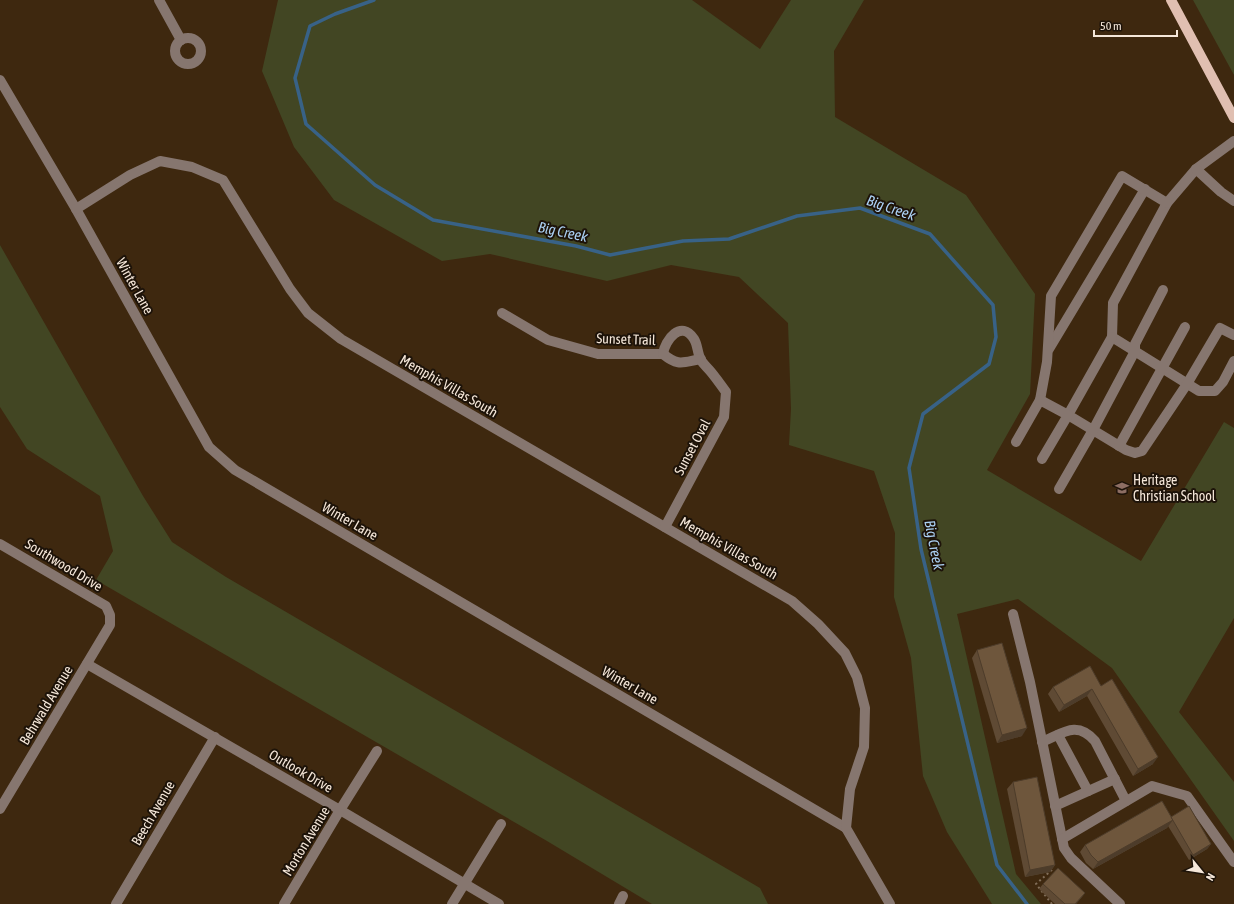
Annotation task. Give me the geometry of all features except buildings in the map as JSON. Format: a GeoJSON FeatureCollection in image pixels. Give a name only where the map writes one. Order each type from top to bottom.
{"type":"FeatureCollection","features":[{"type":"Feature","properties":{"kind":"main road"},"geometry":{"type":"LineString","coordinates":[[1171,0],[1234,118]]}},
{"type":"Feature","properties":{"kind":"street"},"geometry":{"type":"LineString","coordinates":[[159,0],[181,40]]}},
{"type":"Feature","properties":{"kind":"street","name":"Winter Lane"},"geometry":{"type":"LineString","coordinates":[[0,80],[76,209],[209,447],[235,470],[846,828]]}},
{"type":"Feature","properties":{"kind":"street"},"geometry":{"type":"LineString","coordinates":[[1042,459],[1112,337],[1113,302],[1167,202],[1196,169],[1234,140]]}},
{"type":"Feature","properties":{"kind":"street","name":"Memphis Villas South"},"geometry":{"type":"LineString","coordinates":[[76,209],[130,175],[160,161],[192,166],[223,180],[290,289],[308,313],[341,339],[792,601],[818,624],[845,653],[857,677],[865,708],[864,747],[850,789],[846,828]]}},
{"type":"Feature","properties":{"kind":"street"},"geometry":{"type":"LineString","coordinates":[[1196,169],[1221,192],[1234,201]]}},
{"type":"Feature","properties":{"kind":"street"},"geometry":{"type":"LineString","coordinates":[[1016,442],[1040,400],[1047,362],[1051,296],[1122,176],[1167,202]]}},
{"type":"Feature","properties":{"kind":"street"},"geometry":{"type":"LineString","coordinates":[[1048,351],[1144,189]]}},
{"type":"Feature","properties":{"kind":"street"},"geometry":{"type":"LineString","coordinates":[[1060,489],[1135,351],[1135,344],[1163,290]]}},
{"type":"Feature","properties":{"kind":"street","name":"Sunset Trail"},"geometry":{"type":"LineString","coordinates":[[502,313],[548,340],[598,354],[663,354]]}},
{"type":"Feature","properties":{"kind":"street"},"geometry":{"type":"LineString","coordinates":[[1119,446],[1185,327]]}},
{"type":"Feature","properties":{"kind":"street"},"geometry":{"type":"LineString","coordinates":[[1040,400],[1119,446],[1135,453],[1142,451],[1187,384],[1220,328],[1234,335]]}},
{"type":"Feature","properties":{"kind":"street","name":"Sunset Oval"},"geometry":{"type":"LineString","coordinates":[[663,354],[664,346],[673,334],[680,331],[687,332],[693,338],[698,347],[700,359],[726,392],[724,417],[665,527]]}},
{"type":"Feature","properties":{"kind":"street"},"geometry":{"type":"LineString","coordinates":[[1112,337],[1199,391],[1215,391],[1223,382],[1234,361]]}},
{"type":"Feature","properties":{"kind":"street"},"geometry":{"type":"LineString","coordinates":[[663,354],[670,360],[680,364],[700,359]]}},
{"type":"Feature","properties":{"kind":"street","name":"Southwood Drive"},"geometry":{"type":"LineString","coordinates":[[0,544],[106,606],[110,615]]}},
{"type":"Feature","properties":{"kind":"street"},"geometry":{"type":"LineString","coordinates":[[1013,614],[1030,682],[1064,848],[1071,858],[1120,904]]}},
{"type":"Feature","properties":{"kind":"street","name":"Behrwald Avenue"},"geometry":{"type":"LineString","coordinates":[[0,809],[110,625],[110,615]]}},
{"type":"Feature","properties":{"kind":"street","name":"Outlook Drive"},"geometry":{"type":"LineString","coordinates":[[87,664],[215,737],[499,904]]}},
{"type":"Feature","properties":{"kind":"street"},"geometry":{"type":"LineString","coordinates":[[1042,742],[1070,729],[1078,729],[1089,733],[1095,741],[1126,801]]}},
{"type":"Feature","properties":{"kind":"street"},"geometry":{"type":"LineString","coordinates":[[1058,735],[1088,791]]}},
{"type":"Feature","properties":{"kind":"street","name":"Beech Avenue"},"geometry":{"type":"LineString","coordinates":[[116,904],[215,737]]}},
{"type":"Feature","properties":{"kind":"street","name":"Morton Avenue"},"geometry":{"type":"LineString","coordinates":[[284,904],[377,751]]}},
{"type":"Feature","properties":{"kind":"street"},"geometry":{"type":"LineString","coordinates":[[1055,806],[1115,779]]}},
{"type":"Feature","properties":{"kind":"street"},"geometry":{"type":"LineString","coordinates":[[1062,839],[1152,786],[1187,796],[1234,862]]}},
{"type":"Feature","properties":{"kind":"street"},"geometry":{"type":"LineString","coordinates":[[452,904],[501,824]]}},
{"type":"Feature","properties":{"kind":"street"},"geometry":{"type":"LineString","coordinates":[[846,828],[890,904]]}},
{"type":"Feature","properties":{"kind":"path"},"geometry":{"type":"LineString","coordinates":[[1052,904],[1036,884],[1054,868]]}},
{"type":"Feature","properties":{"kind":"green space"},"geometry":{"type":"Polygon","coordinates":[[[278,0],[692,0],[760,49],[791,0],[864,0],[834,51],[835,117],[966,195],[1035,294],[1030,394],[987,470],[1141,561],[1224,422],[1234,428],[1234,618],[1179,712],[1234,782],[1234,841],[1112,668],[1018,599],[957,614],[1016,874],[1041,904],[992,904],[947,832],[923,776],[911,658],[894,597],[895,533],[874,471],[789,445],[791,409],[788,323],[739,277],[671,265],[607,281],[490,254],[442,261],[334,200],[294,147],[262,71],[278,0]]]}},
{"type":"Feature","properties":{"kind":"green space"},"geometry":{"type":"Polygon","coordinates":[[[1193,0],[1234,0],[1234,75],[1193,0]]]}},
{"type":"Feature","properties":{"kind":"green space"},"geometry":{"type":"Polygon","coordinates":[[[0,245],[143,496],[172,542],[226,577],[760,888],[768,904],[652,904],[547,841],[96,580],[113,551],[100,496],[27,449],[0,407],[0,245]]]}},
{"type":"Feature","properties":{"kind":"waterway","name":"Big Creek"},"geometry":{"type":"LineString","coordinates":[[374,0],[335,14],[310,26],[295,78],[306,124],[375,185],[433,220],[576,246],[610,255],[683,241],[729,239],[797,216],[860,208],[930,234],[993,305],[996,337],[989,364],[923,414],[909,468],[921,549],[997,865],[1027,904]]}},
{"type":"Feature","properties":{"kind":"place","name":"Heritage Christian School"},"geometry":{"type":"Point","coordinates":[1122,488]}}]}
